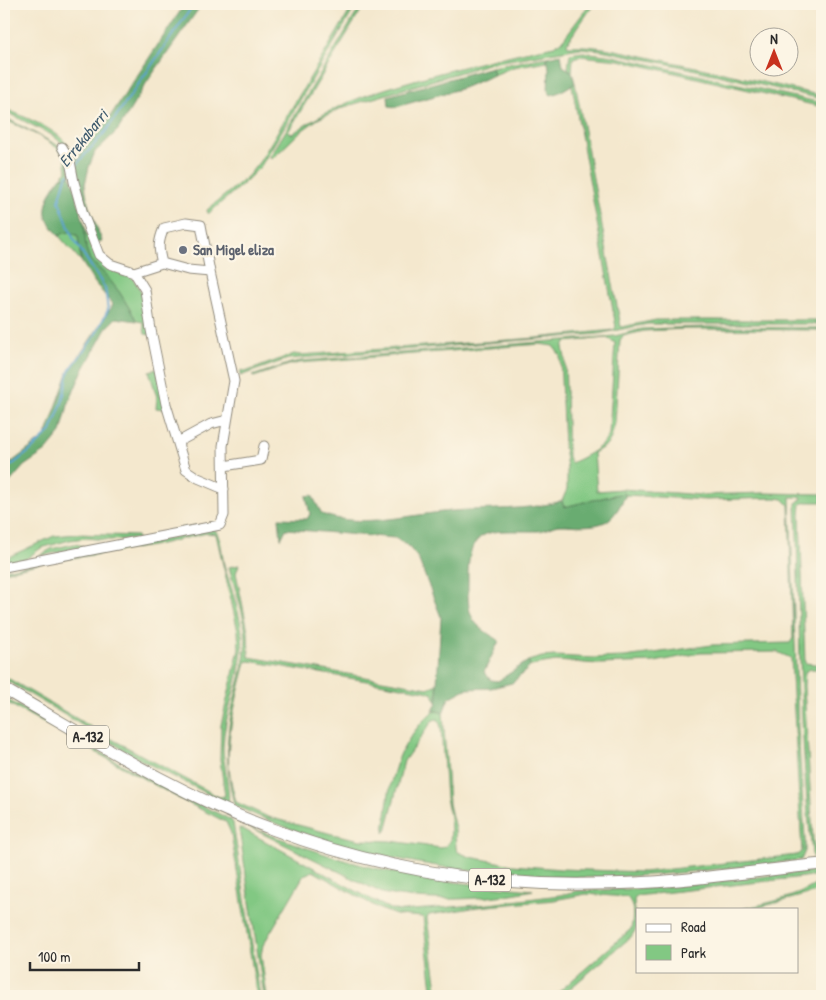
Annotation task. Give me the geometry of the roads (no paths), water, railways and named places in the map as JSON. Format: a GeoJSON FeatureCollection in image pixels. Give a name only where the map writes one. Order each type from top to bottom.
{"type":"FeatureCollection","features":[{"type":"Feature","properties":{"kind":"main road","name":"A-132"},"geometry":{"type":"LineString","coordinates":[[4,690],[173,785],[234,814],[309,842],[406,868],[504,882],[595,884],[690,878],[822,864]]}},
{"type":"Feature","properties":{"kind":"street"},"geometry":{"type":"LineString","coordinates":[[62,147],[70,161],[83,214],[99,255],[110,264],[134,272],[162,263],[188,270],[210,272]]}},
{"type":"Feature","properties":{"kind":"street"},"geometry":{"type":"LineString","coordinates":[[4,567],[220,525],[224,515],[223,446],[234,381],[201,225],[186,222],[164,228],[158,249],[162,263]]}},
{"type":"Feature","properties":{"kind":"street"},"geometry":{"type":"LineString","coordinates":[[134,272],[145,290],[166,404],[186,470],[198,478],[224,489]]}},
{"type":"Feature","properties":{"kind":"street"},"geometry":{"type":"LineString","coordinates":[[178,442],[211,424],[227,420]]}},
{"type":"Feature","properties":{"kind":"street"},"geometry":{"type":"LineString","coordinates":[[224,466],[261,460],[264,446]]}},
{"type":"Feature","properties":{"kind":"waterway","name":"Errekabarri"},"geometry":{"type":"LineString","coordinates":[[75,166],[106,131],[194,4]]}},
{"type":"Feature","properties":{"kind":"waterway","name":"Errekabarri"},"geometry":{"type":"LineString","coordinates":[[4,471],[30,451],[51,431],[62,403],[69,371],[94,337],[108,310],[105,288],[73,238],[59,201],[66,177],[69,174]]}},
{"type":"Feature","properties":{"kind":"place","name":"San Migel eliza"},"geometry":{"type":"Point","coordinates":[183,250]}}]}
